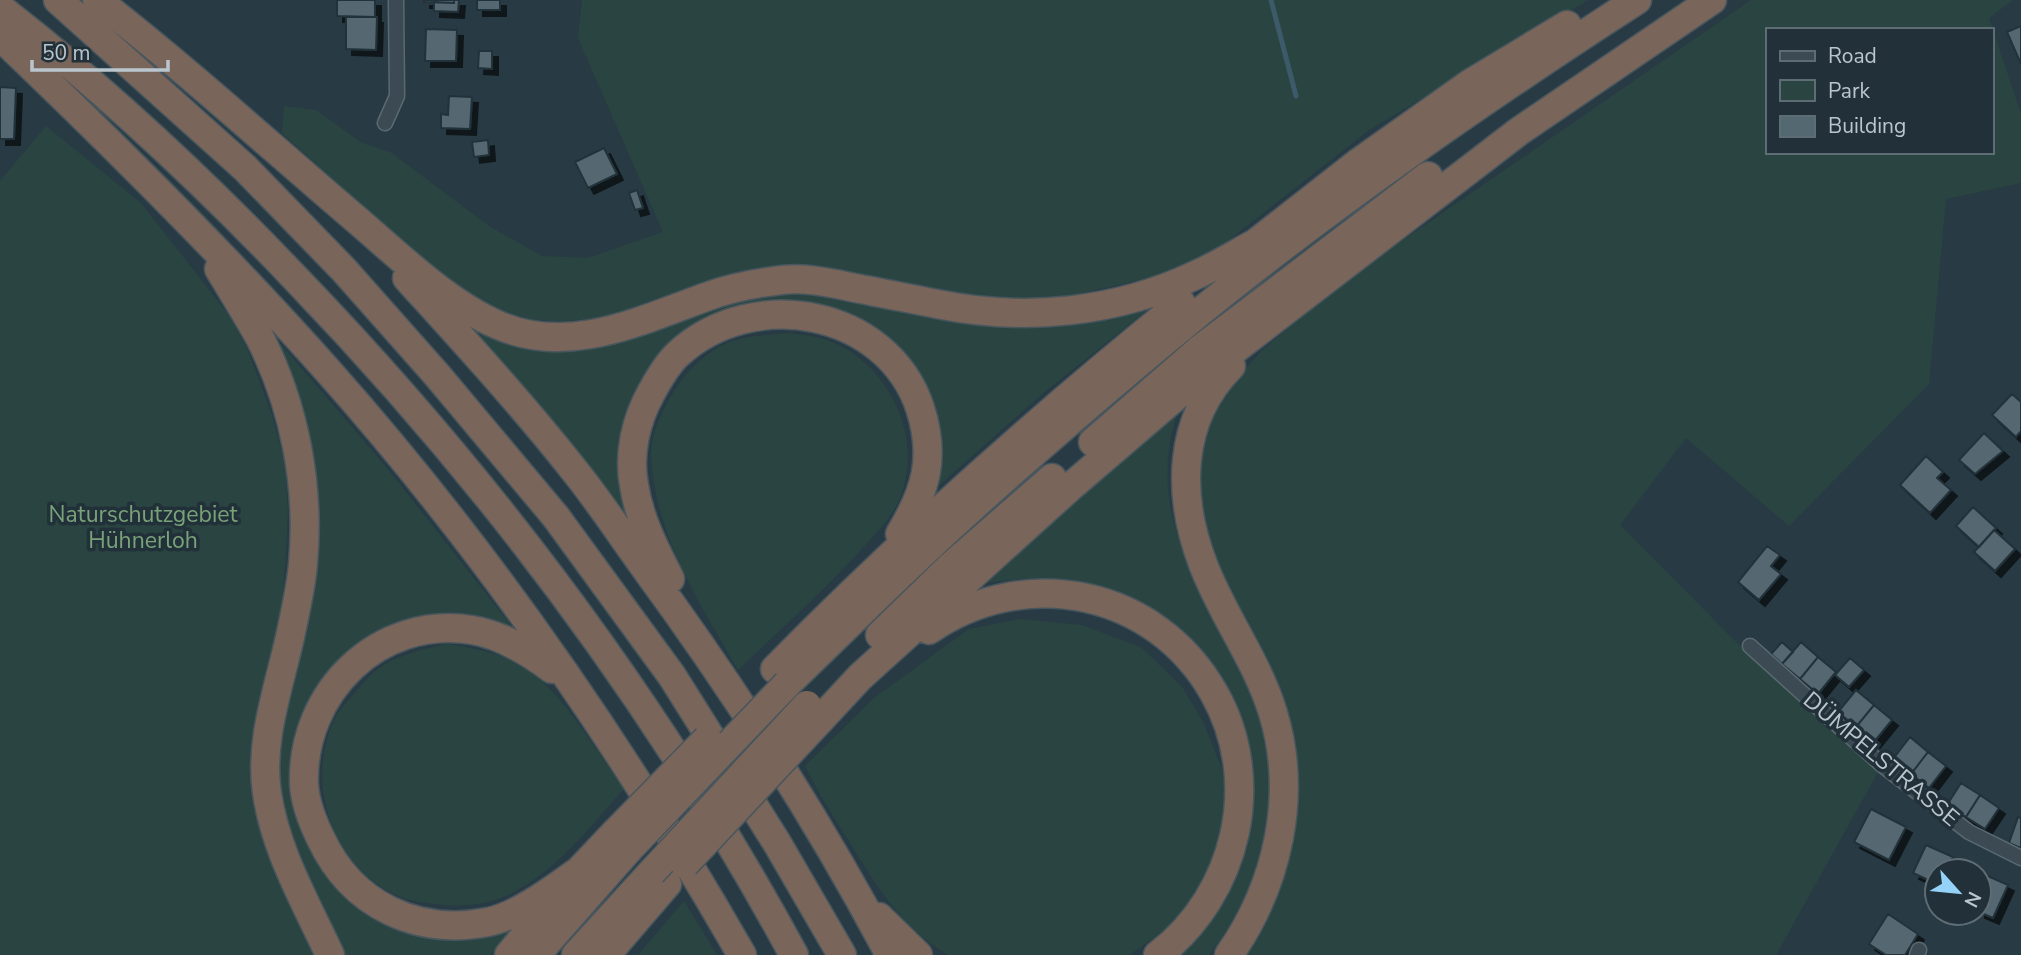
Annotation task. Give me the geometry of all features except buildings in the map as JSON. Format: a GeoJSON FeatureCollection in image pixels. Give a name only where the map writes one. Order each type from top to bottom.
{"type":"FeatureCollection","features":[{"type":"Feature","properties":{"kind":"highway"},"geometry":{"type":"LineString","coordinates":[[58,0],[246,168],[437,374],[556,517],[672,676],[777,843],[842,955]]}},
{"type":"Feature","properties":{"kind":"highway"},"geometry":{"type":"LineString","coordinates":[[97,0],[153,44],[410,265],[467,309],[499,326],[531,336],[563,338],[599,334],[745,285],[786,279],[823,281],[956,308],[997,313],[1046,313],[1089,309],[1130,300],[1168,287],[1199,274],[1256,243]]}},
{"type":"Feature","properties":{"kind":"highway"},"geometry":{"type":"LineString","coordinates":[[834,609],[948,502],[1060,403],[1256,243],[1358,163],[1471,83],[1608,0]]}},
{"type":"Feature","properties":{"kind":"highway"},"geometry":{"type":"LineString","coordinates":[[536,955],[623,841],[781,677],[940,537],[1179,330],[1268,259],[1430,139],[1637,0]]}},
{"type":"Feature","properties":{"kind":"highway"},"geometry":{"type":"LineString","coordinates":[[576,955],[659,878],[951,566],[1199,350],[1382,210],[1511,117],[1697,0]]}},
{"type":"Feature","properties":{"kind":"highway"},"geometry":{"type":"LineString","coordinates":[[860,677],[1068,489],[1195,380],[1518,132],[1712,0]]}},
{"type":"Feature","properties":{"kind":"highway"},"geometry":{"type":"LineString","coordinates":[[0,8],[59,54],[228,207],[416,408],[518,532],[646,709],[751,876],[794,955]]}},
{"type":"Feature","properties":{"kind":"highway"},"geometry":{"type":"LineString","coordinates":[[0,36],[100,132],[263,299],[331,374],[481,559],[608,737],[742,955]]}},
{"type":"Feature","properties":{"kind":"highway"},"geometry":{"type":"LineString","coordinates":[[336,202],[473,351],[575,471],[704,647],[808,811],[890,955]]}},
{"type":"Feature","properties":{"kind":"highway"},"geometry":{"type":"LineString","coordinates":[[197,231],[260,338],[276,375],[292,420],[303,477],[303,565],[272,717],[265,762],[266,791],[279,844],[330,955]]}},
{"type":"Feature","properties":{"kind":"highway"},"geometry":{"type":"LineString","coordinates":[[1229,955],[1261,901],[1273,865],[1281,828],[1285,784],[1281,746],[1273,711],[1255,667],[1203,566],[1190,523],[1184,479],[1186,453],[1203,401],[1219,377],[1334,272]]}},
{"type":"Feature","properties":{"kind":"highway"},"geometry":{"type":"LineString","coordinates":[[704,647],[646,529],[633,484],[633,445],[641,410],[658,380],[677,355],[705,334],[737,321],[769,313],[819,318],[871,342],[897,364],[915,393],[927,431],[927,464],[918,505],[899,537],[834,609],[781,677]]}},
{"type":"Feature","properties":{"kind":"highway"},"geometry":{"type":"LineString","coordinates":[[814,712],[943,620],[980,603],[1016,594],[1051,592],[1095,598],[1131,614],[1166,636],[1191,661],[1214,693],[1229,730],[1237,765],[1238,802],[1231,853],[1217,887],[1195,920],[1175,942],[1158,955]]}},
{"type":"Feature","properties":{"kind":"highway"},"geometry":{"type":"LineString","coordinates":[[571,683],[531,653],[505,640],[472,630],[442,628],[412,632],[388,641],[359,660],[334,685],[316,717],[306,750],[304,786],[313,822],[330,857],[357,890],[388,911],[425,925],[490,922],[543,898],[623,841]]}},
{"type":"Feature","properties":{"kind":"highway"},"geometry":{"type":"LineString","coordinates":[[509,955],[580,870]]}},
{"type":"Feature","properties":{"kind":"highway"},"geometry":{"type":"LineString","coordinates":[[610,950],[659,878]]}},
{"type":"Feature","properties":{"kind":"highway"},"geometry":{"type":"LineString","coordinates":[[858,895],[918,955]]}},
{"type":"Feature","properties":{"kind":"street"},"geometry":{"type":"LineString","coordinates":[[385,123],[397,96],[396,0]]}},
{"type":"Feature","properties":{"kind":"street","name":"DÜMPELSTRASSE"},"geometry":{"type":"LineString","coordinates":[[1750,646],[1882,765],[1969,832],[2021,859]]}},
{"type":"Feature","properties":{"kind":"green space"},"geometry":{"type":"Polygon","coordinates":[[[582,0],[1588,0],[1369,130],[1215,251],[1152,277],[1044,299],[1000,300],[926,291],[885,282],[662,307],[583,320],[544,321],[525,318],[481,302],[437,274],[397,241],[282,133],[284,106],[316,110],[362,143],[390,152],[489,226],[542,256],[588,258],[663,232],[578,38],[582,0]]]}},
{"type":"Feature","properties":{"kind":"green space"},"geometry":{"type":"Polygon","coordinates":[[[1751,0],[2013,0],[1989,18],[1992,28],[1766,28],[1766,154],[1993,154],[1993,30],[2021,114],[2021,183],[1946,199],[1929,384],[1789,526],[1686,438],[1620,525],[1743,649],[1878,772],[1776,955],[1241,955],[1295,819],[1207,545],[1196,486],[1202,445],[1224,394],[1261,351],[1354,274],[1751,0]]]}},
{"type":"Feature","properties":{"kind":"green space","name":"Naturschutzgebiet Hühnerloh"},"geometry":{"type":"Polygon","coordinates":[[[46,126],[141,203],[228,314],[247,348],[272,415],[285,464],[288,510],[286,555],[282,607],[252,751],[251,778],[256,809],[275,869],[313,955],[0,955],[0,181],[46,126]]]}},
{"type":"Feature","properties":{"kind":"green space"},"geometry":{"type":"Polygon","coordinates":[[[815,293],[854,300],[1160,300],[1042,394],[936,488],[919,383],[776,302],[731,308],[703,320],[652,364],[638,387],[623,426],[633,527],[533,399],[462,316],[499,335],[736,298],[815,293]]]}},
{"type":"Feature","properties":{"kind":"green space"},"geometry":{"type":"Polygon","coordinates":[[[261,321],[387,468],[517,633],[421,620],[394,624],[366,640],[295,742],[290,767],[296,818],[317,862],[355,903],[519,921],[491,955],[344,955],[314,897],[282,820],[277,750],[312,593],[261,321]]]}},
{"type":"Feature","properties":{"kind":"green space"},"geometry":{"type":"Polygon","coordinates":[[[790,333],[818,337],[838,345],[858,357],[876,374],[900,414],[906,437],[907,473],[897,504],[877,532],[830,582],[738,670],[698,600],[665,527],[653,475],[652,442],[660,418],[675,390],[702,359],[734,340],[790,333]]]}},
{"type":"Feature","properties":{"kind":"green space"},"geometry":{"type":"Polygon","coordinates":[[[1179,408],[1169,451],[1168,490],[1175,528],[1188,565],[1258,711],[1271,781],[1269,816],[1260,859],[1233,919],[1209,955],[1176,955],[1224,892],[1233,708],[1087,584],[1053,578],[1021,579],[991,582],[969,589],[1179,408]]]}},
{"type":"Feature","properties":{"kind":"green space"},"geometry":{"type":"Polygon","coordinates":[[[1020,619],[1082,625],[1142,648],[1183,688],[1204,724],[1221,767],[1227,798],[1218,848],[1191,901],[1169,928],[1129,955],[948,955],[916,931],[891,905],[837,823],[805,766],[874,698],[969,629],[1020,619]]]}},
{"type":"Feature","properties":{"kind":"green space"},"geometry":{"type":"Polygon","coordinates":[[[448,644],[500,656],[532,672],[561,702],[624,789],[576,842],[536,878],[501,898],[469,905],[411,900],[375,883],[356,865],[341,844],[330,820],[324,794],[322,767],[326,741],[342,708],[377,669],[409,654],[448,644]]]}},
{"type":"Feature","properties":{"kind":"green space"},"geometry":{"type":"Polygon","coordinates":[[[684,901],[717,955],[638,955],[684,901]]]}},
{"type":"Feature","properties":{"kind":"waterway"},"geometry":{"type":"LineString","coordinates":[[1271,0],[1296,96]]}}]}
